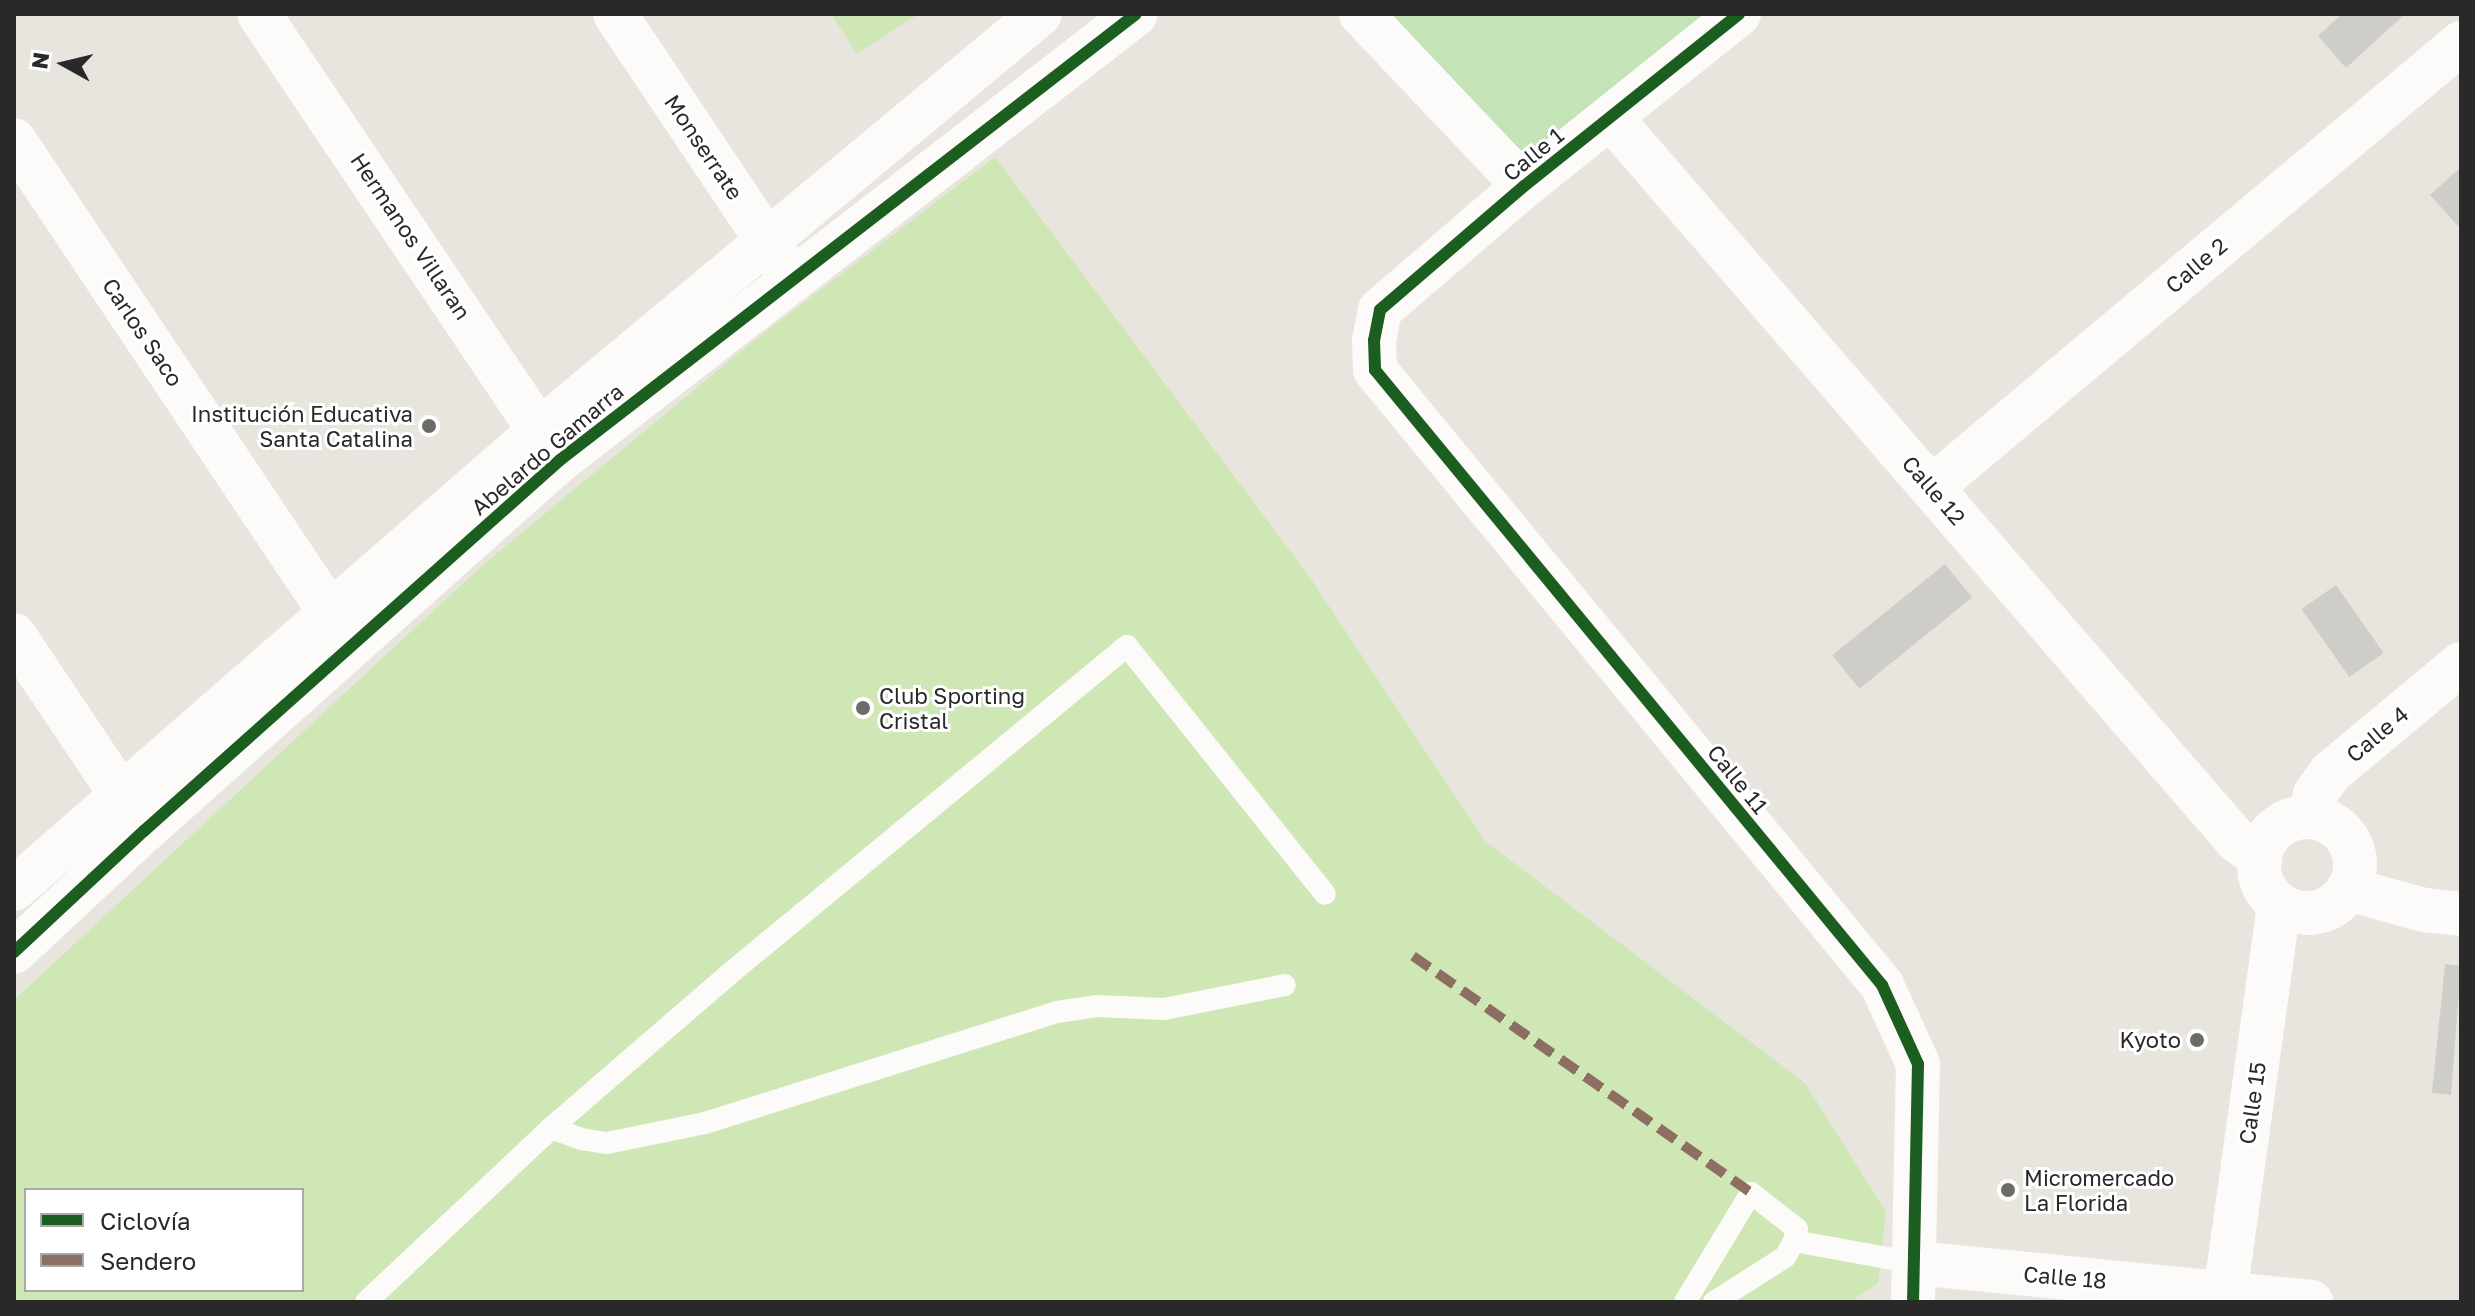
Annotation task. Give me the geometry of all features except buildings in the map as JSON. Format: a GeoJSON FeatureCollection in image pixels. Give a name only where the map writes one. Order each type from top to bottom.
{"type":"FeatureCollection","features":[{"type":"Feature","properties":{"kind":"street","name":"Hermanos Villaran"},"geometry":{"type":"LineString","coordinates":[[259,14],[550,445]]}},
{"type":"Feature","properties":{"kind":"street","name":"Monserrate"},"geometry":{"type":"LineString","coordinates":[[615,14],[793,280]]}},
{"type":"Feature","properties":{"kind":"street","name":"Abelardo Gamarra"},"geometry":{"type":"LineString","coordinates":[[14,952],[133,812],[550,445],[766,240],[1040,14]]}},
{"type":"Feature","properties":{"kind":"street","name":"Abelardo Gamarra"},"geometry":{"type":"LineString","coordinates":[[550,445],[793,280],[1136,14]]}},
{"type":"Feature","properties":{"kind":"street"},"geometry":{"type":"LineString","coordinates":[[1361,14],[1524,186]]}},
{"type":"Feature","properties":{"kind":"street","name":"Calle 1"},"geometry":{"type":"LineString","coordinates":[[1374,340],[1380,310],[1524,186],[1739,14]]}},
{"type":"Feature","properties":{"kind":"street","name":"Calle 2"},"geometry":{"type":"LineString","coordinates":[[1932,487],[2461,43]]}},
{"type":"Feature","properties":{"kind":"street","name":"Calle 12"},"geometry":{"type":"LineString","coordinates":[[1611,118],[2237,841],[2260,858]]}},
{"type":"Feature","properties":{"kind":"street","name":"Carlos Saco"},"geometry":{"type":"LineString","coordinates":[[14,140],[341,627]]}},
{"type":"Feature","properties":{"kind":"street","name":"Calle 11"},"geometry":{"type":"LineString","coordinates":[[1374,340],[1375,370],[1882,985],[1918,1064],[1914,1283]]}},
{"type":"Feature","properties":{"kind":"street"},"geometry":{"type":"LineString","coordinates":[[14,635],[133,812]]}},
{"type":"Feature","properties":{"kind":"street","name":"Calle 4"},"geometry":{"type":"LineString","coordinates":[[2309,817],[2315,794],[2330,773],[2461,664]]}},
{"type":"Feature","properties":{"kind":"street","name":"Abelardo Gamarra"},"geometry":{"type":"LineString","coordinates":[[14,889],[133,812]]}},
{"type":"Feature","properties":{"kind":"street"},"geometry":{"type":"LineString","coordinates":[[2309,817],[2339,829],[2349,842],[2354,865],[2348,889],[2325,910],[2309,913],[2279,905],[2263,884],[2260,858],[2263,846],[2278,826],[2309,817]]}},
{"type":"Feature","properties":{"kind":"street"},"geometry":{"type":"LineString","coordinates":[[2348,889],[2424,910],[2461,914]]}},
{"type":"Feature","properties":{"kind":"street","name":"Calle 15"},"geometry":{"type":"LineString","coordinates":[[2224,1297],[2279,905]]}},
{"type":"Feature","properties":{"kind":"street","name":"Calle 18"},"geometry":{"type":"LineString","coordinates":[[1914,1283],[2311,1302]]}},
{"type":"Feature","properties":{"kind":"lane"},"geometry":{"type":"LineString","coordinates":[[366,1302],[551,1128],[728,975],[1127,646],[1325,894]]}},
{"type":"Feature","properties":{"kind":"lane"},"geometry":{"type":"LineString","coordinates":[[551,1128],[581,1139],[607,1143],[705,1123],[1057,1012],[1097,1006],[1164,1009],[1285,985]]}},
{"type":"Feature","properties":{"kind":"lane"},"geometry":{"type":"LineString","coordinates":[[1685,1302],[1751,1193],[1797,1229],[1794,1241],[1785,1257],[1714,1302]]}},
{"type":"Feature","properties":{"kind":"lane"},"geometry":{"type":"LineString","coordinates":[[1794,1241],[1914,1283]]}},
{"type":"Feature","properties":{"kind":"green space"},"geometry":{"type":"Polygon","coordinates":[[[831,14],[916,14],[917,15],[857,54],[831,14]]]}},
{"type":"Feature","properties":{"kind":"green space"},"geometry":{"type":"Polygon","coordinates":[[[1392,14],[1708,14],[1526,171],[1392,14]]]}},
{"type":"Feature","properties":{"kind":"green space","name":"Club Sporting Cristal"},"geometry":{"type":"Polygon","coordinates":[[[995,157],[1309,576],[1485,841],[1805,1083],[1886,1212],[1878,1283],[1850,1302],[14,1302],[14,1000],[484,564],[751,343],[995,157]]]}},
{"type":"Feature","properties":{"kind":"marked path"},"geometry":{"type":"LineString","coordinates":[[1413,956],[1751,1193]]}},
{"type":"Feature","properties":{"kind":"cycle path"},"geometry":{"type":"LineString","coordinates":[[14,952],[145,830],[560,460],[1136,14]]}},
{"type":"Feature","properties":{"kind":"cycle path"},"geometry":{"type":"LineString","coordinates":[[1739,14],[1524,186],[1380,310],[1374,340],[1375,370],[1882,985],[1918,1064],[1913,1302]]}},
{"type":"Feature","properties":{"kind":"place","name":"Institución Educativa Santa Catalina"},"geometry":{"type":"Point","coordinates":[429,426]}},
{"type":"Feature","properties":{"kind":"place","name":"Club Sporting Cristal"},"geometry":{"type":"Point","coordinates":[863,708]}},
{"type":"Feature","properties":{"kind":"place","name":"Kyoto"},"geometry":{"type":"Point","coordinates":[2197,1040]}},
{"type":"Feature","properties":{"kind":"place","name":"Micromercado La Florida"},"geometry":{"type":"Point","coordinates":[2008,1190]}}]}
